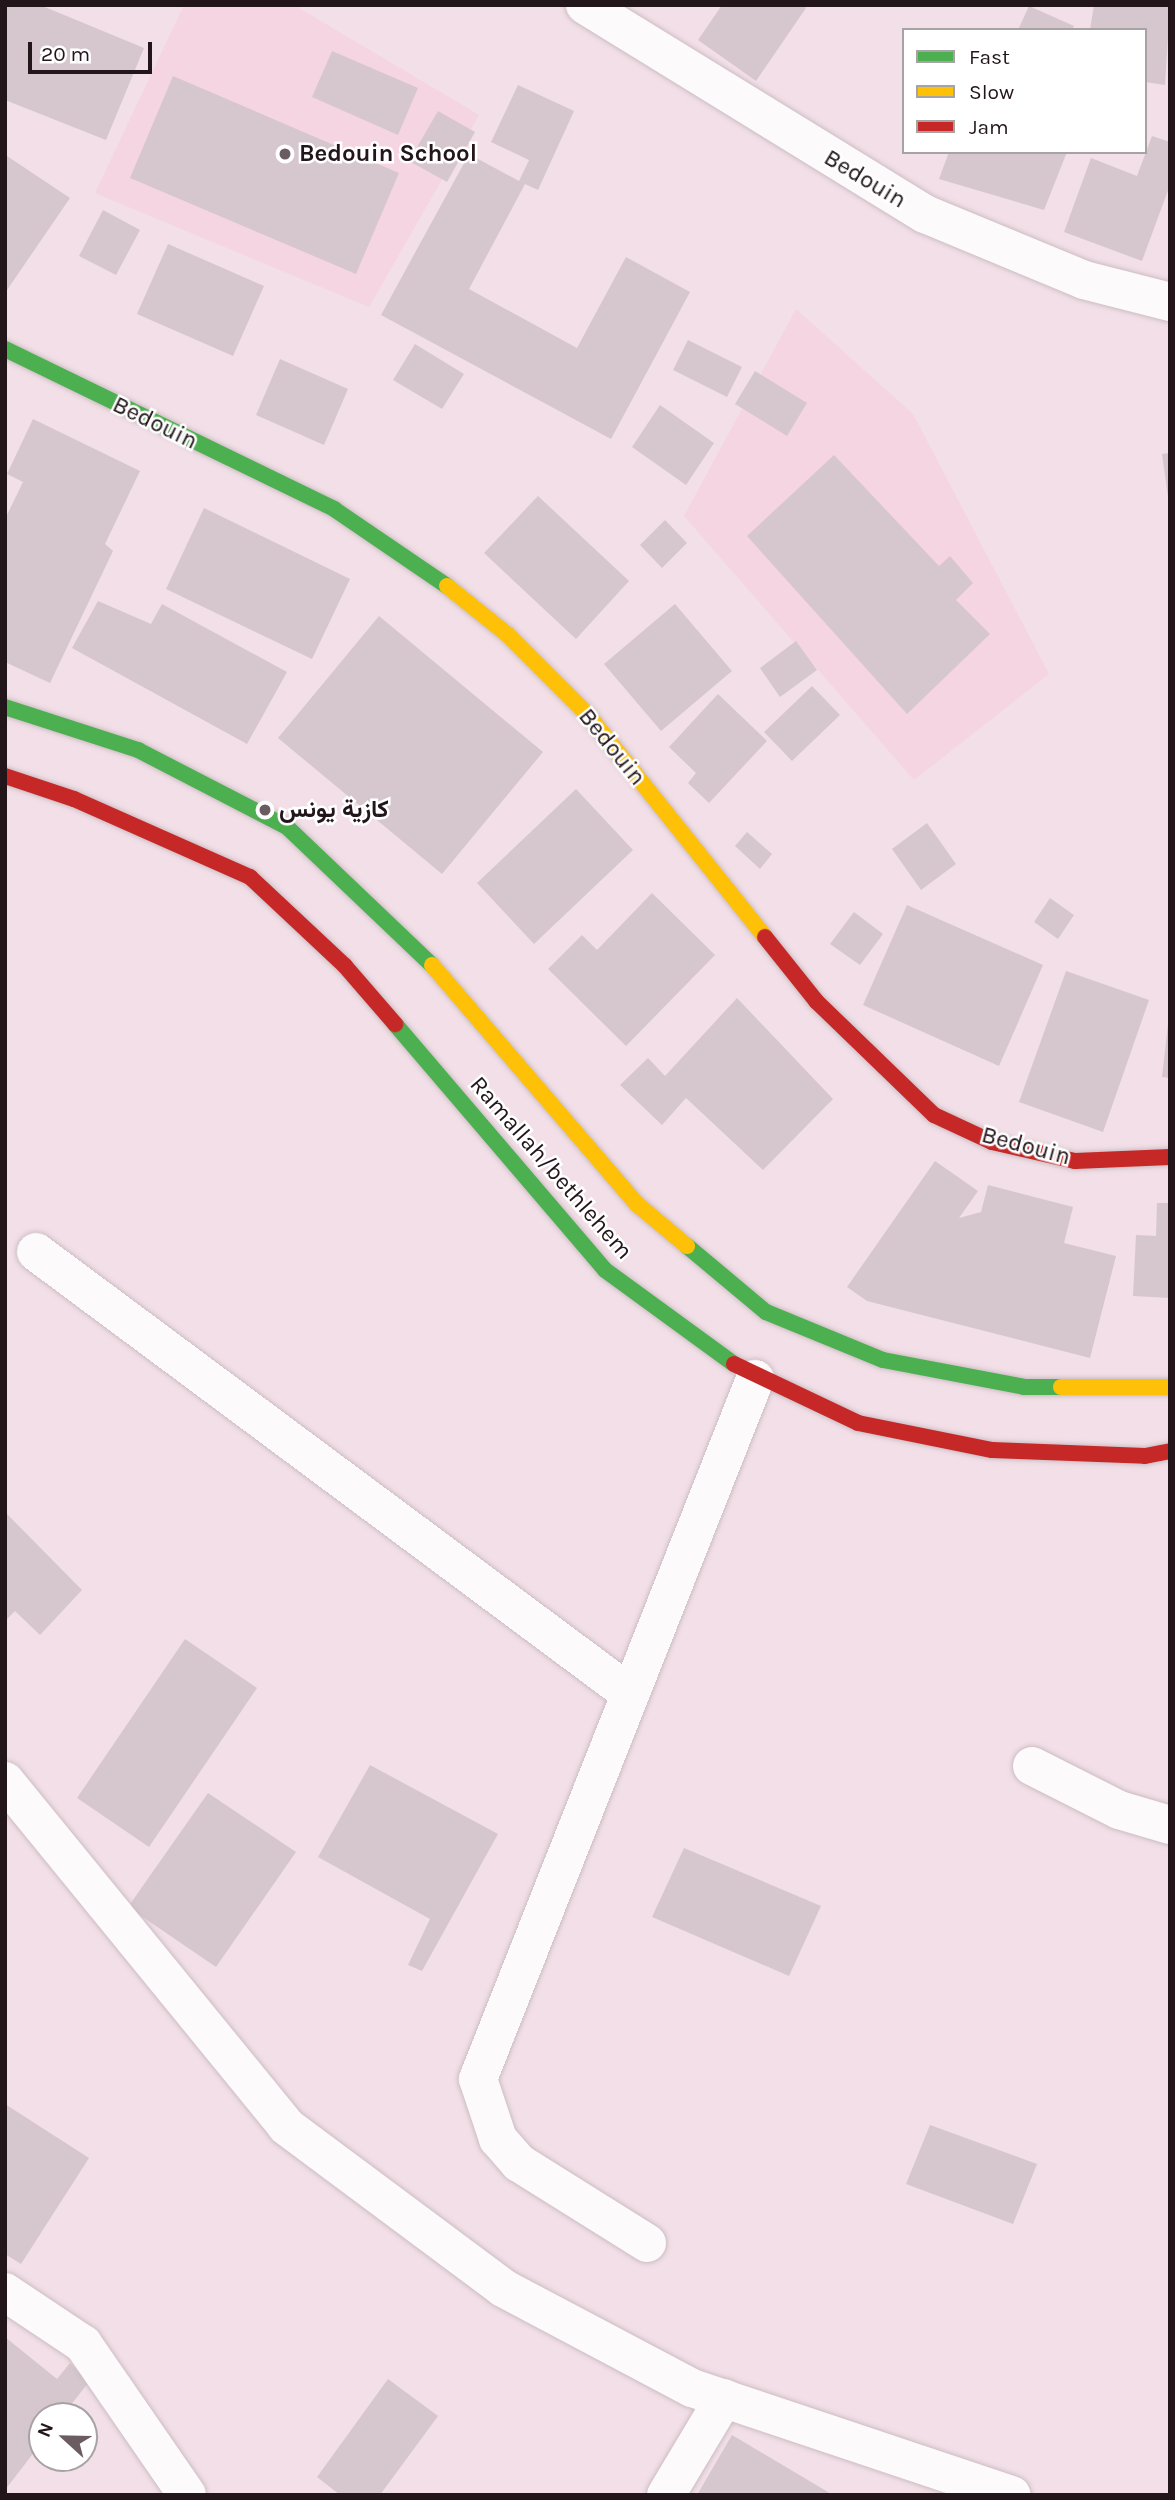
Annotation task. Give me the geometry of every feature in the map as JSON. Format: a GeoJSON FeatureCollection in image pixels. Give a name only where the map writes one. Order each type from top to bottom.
{"type":"FeatureCollection","features":[{"type":"Feature","properties":{"kind":"main road","name":"Bedouin"},"geometry":{"type":"LineString","coordinates":[[5,348],[334,509],[426,570],[509,635],[588,715],[816,1001],[934,1115],[992,1142],[1075,1161],[1170,1157]]}},
{"type":"Feature","properties":{"kind":"main road","name":"Ramallah/bethlehem"},"geometry":{"type":"LineString","coordinates":[[5,707],[138,750],[286,827],[408,939],[528,1070],[638,1205],[766,1312],[883,1360],[1024,1387],[1170,1387]]}},
{"type":"Feature","properties":{"kind":"main road","name":"Ramallah/bethlehem"},"geometry":{"type":"LineString","coordinates":[[5,776],[74,799],[250,877],[345,966],[605,1270],[755,1379],[858,1423],[992,1450],[1145,1456],[1170,1451]]}},
{"type":"Feature","properties":{"kind":"street","name":"Bedouin"},"geometry":{"type":"LineString","coordinates":[[585,5],[925,214],[1084,280],[1170,302]]}},
{"type":"Feature","properties":{"kind":"street"},"geometry":{"type":"LineString","coordinates":[[36,1252],[629,1693]]}},
{"type":"Feature","properties":{"kind":"street"},"geometry":{"type":"LineString","coordinates":[[647,2243],[519,2163],[498,2139],[478,2078],[755,1379]]}},
{"type":"Feature","properties":{"kind":"street"},"geometry":{"type":"LineString","coordinates":[[1032,1766],[1119,1810],[1170,1825]]}},
{"type":"Feature","properties":{"kind":"street"},"geometry":{"type":"LineString","coordinates":[[5,1781],[286,2126],[503,2288],[692,2388],[1012,2495]]}},
{"type":"Feature","properties":{"kind":"street"},"geometry":{"type":"LineString","coordinates":[[5,2292],[83,2344],[187,2495]]}},
{"type":"Feature","properties":{"kind":"street"},"geometry":{"type":"LineString","coordinates":[[666,2495],[724,2398]]}},
{"type":"Feature","properties":{"kind":"shaded area","name":"Bedouin School"},"geometry":{"type":"Polygon","coordinates":[[[184,5],[294,5],[479,115],[369,307],[95,193],[184,5]]]}},
{"type":"Feature","properties":{"kind":"shaded area"},"geometry":{"type":"Polygon","coordinates":[[[796,309],[913,414],[1049,674],[914,780],[684,516],[796,309]]]}},
{"type":"Feature","properties":{"kind":"building"},"geometry":{"type":"Polygon","coordinates":[[[5,5],[40,5],[144,48],[106,140],[5,100],[5,5]]]}},
{"type":"Feature","properties":{"kind":"building"},"geometry":{"type":"Polygon","coordinates":[[[722,5],[802,5],[806,8],[756,81],[698,40],[722,5]]]}},
{"type":"Feature","properties":{"kind":"building"},"geometry":{"type":"Polygon","coordinates":[[[1094,5],[1170,5],[1165,85],[1147,82],[1147,28],[1090,28],[1094,5]]]}},
{"type":"Feature","properties":{"kind":"building"},"geometry":{"type":"Polygon","coordinates":[[[1029,6],[1074,26],[1073,28],[1019,28],[1029,6]]]}},
{"type":"Feature","properties":{"kind":"building"},"geometry":{"type":"Polygon","coordinates":[[[332,51],[418,88],[398,135],[312,97],[332,51]]]}},
{"type":"Feature","properties":{"kind":"building"},"geometry":{"type":"Polygon","coordinates":[[[173,76],[399,173],[356,274],[130,178],[173,76]]]}},
{"type":"Feature","properties":{"kind":"building"},"geometry":{"type":"Polygon","coordinates":[[[518,85],[574,111],[538,190],[525,184],[469,289],[577,348],[626,257],[690,292],[611,439],[381,315],[469,154],[519,181],[529,160],[491,142],[518,85]]]}},
{"type":"Feature","properties":{"kind":"building"},"geometry":{"type":"Polygon","coordinates":[[[438,111],[475,132],[447,182],[409,161],[438,111]]]}},
{"type":"Feature","properties":{"kind":"building"},"geometry":{"type":"Polygon","coordinates":[[[1152,136],[1170,142],[1170,185],[1142,261],[1064,232],[1091,158],[1137,176],[1152,136]]]}},
{"type":"Feature","properties":{"kind":"building"},"geometry":{"type":"Polygon","coordinates":[[[948,154],[1066,154],[1044,210],[939,179],[948,154]]]}},
{"type":"Feature","properties":{"kind":"building"},"geometry":{"type":"Polygon","coordinates":[[[7,156],[70,198],[5,293],[5,159],[7,156]]]}},
{"type":"Feature","properties":{"kind":"building"},"geometry":{"type":"Polygon","coordinates":[[[103,210],[140,230],[116,275],[79,256],[103,210]]]}},
{"type":"Feature","properties":{"kind":"building"},"geometry":{"type":"Polygon","coordinates":[[[168,244],[264,286],[233,356],[137,314],[168,244]]]}},
{"type":"Feature","properties":{"kind":"building"},"geometry":{"type":"Polygon","coordinates":[[[688,340],[742,367],[727,397],[673,370],[688,340]]]}},
{"type":"Feature","properties":{"kind":"building"},"geometry":{"type":"Polygon","coordinates":[[[415,344],[464,374],[442,409],[393,380],[415,344]]]}},
{"type":"Feature","properties":{"kind":"building"},"geometry":{"type":"Polygon","coordinates":[[[280,359],[348,389],[324,445],[256,415],[280,359]]]}},
{"type":"Feature","properties":{"kind":"building"},"geometry":{"type":"Polygon","coordinates":[[[755,371],[807,403],[787,436],[735,404],[755,371]]]}},
{"type":"Feature","properties":{"kind":"building"},"geometry":{"type":"Polygon","coordinates":[[[660,405],[714,443],[686,485],[632,447],[660,405]]]}},
{"type":"Feature","properties":{"kind":"building"},"geometry":{"type":"Polygon","coordinates":[[[33,419],[140,471],[105,544],[113,551],[50,683],[5,662],[5,519],[23,482],[7,474],[33,419]]]}},
{"type":"Feature","properties":{"kind":"building"},"geometry":{"type":"Polygon","coordinates":[[[1170,453],[1170,497],[1168,497],[1162,454],[1170,453]]]}},
{"type":"Feature","properties":{"kind":"building"},"geometry":{"type":"Polygon","coordinates":[[[834,455],[939,566],[950,556],[973,583],[956,600],[990,634],[907,714],[747,536],[834,455]]]}},
{"type":"Feature","properties":{"kind":"building"},"geometry":{"type":"Polygon","coordinates":[[[538,496],[629,581],[576,639],[484,553],[538,496]]]}},
{"type":"Feature","properties":{"kind":"building"},"geometry":{"type":"Polygon","coordinates":[[[204,508],[350,579],[312,659],[166,589],[204,508]]]}},
{"type":"Feature","properties":{"kind":"building"},"geometry":{"type":"Polygon","coordinates":[[[665,520],[687,543],[662,568],[640,545],[665,520]]]}},
{"type":"Feature","properties":{"kind":"building"},"geometry":{"type":"Polygon","coordinates":[[[98,601],[151,624],[162,604],[287,672],[247,744],[72,648],[98,601]]]}},
{"type":"Feature","properties":{"kind":"building"},"geometry":{"type":"Polygon","coordinates":[[[675,604],[732,671],[661,731],[604,664],[675,604]]]}},
{"type":"Feature","properties":{"kind":"building"},"geometry":{"type":"Polygon","coordinates":[[[379,616],[543,752],[442,874],[278,738],[379,616]]]}},
{"type":"Feature","properties":{"kind":"building"},"geometry":{"type":"Polygon","coordinates":[[[796,641],[817,670],[780,697],[760,668],[796,641]]]}},
{"type":"Feature","properties":{"kind":"building"},"geometry":{"type":"Polygon","coordinates":[[[812,686],[840,715],[792,761],[764,732],[812,686]]]}},
{"type":"Feature","properties":{"kind":"building"},"geometry":{"type":"Polygon","coordinates":[[[718,694],[767,741],[709,803],[688,783],[696,773],[669,747],[718,694]]]}},
{"type":"Feature","properties":{"kind":"building"},"geometry":{"type":"Polygon","coordinates":[[[576,789],[633,850],[534,944],[477,883],[576,789]]]}},
{"type":"Feature","properties":{"kind":"building"},"geometry":{"type":"Polygon","coordinates":[[[927,823],[956,864],[921,890],[892,849],[927,823]]]}},
{"type":"Feature","properties":{"kind":"building"},"geometry":{"type":"Polygon","coordinates":[[[747,832],[772,854],[760,869],[735,846],[747,832]]]}},
{"type":"Feature","properties":{"kind":"building"},"geometry":{"type":"Polygon","coordinates":[[[652,893],[715,955],[626,1046],[548,969],[582,935],[597,950],[652,893]]]}},
{"type":"Feature","properties":{"kind":"building"},"geometry":{"type":"Polygon","coordinates":[[[1050,898],[1074,915],[1058,939],[1034,922],[1050,898]]]}},
{"type":"Feature","properties":{"kind":"building"},"geometry":{"type":"Polygon","coordinates":[[[907,905],[1043,965],[999,1066],[863,1005],[907,905]]]}},
{"type":"Feature","properties":{"kind":"building"},"geometry":{"type":"Polygon","coordinates":[[[854,912],[883,934],[860,965],[830,944],[854,912]]]}},
{"type":"Feature","properties":{"kind":"building"},"geometry":{"type":"Polygon","coordinates":[[[1066,971],[1149,1000],[1103,1132],[1019,1102],[1066,971]]]}},
{"type":"Feature","properties":{"kind":"building"},"geometry":{"type":"Polygon","coordinates":[[[737,998],[833,1099],[763,1170],[686,1098],[662,1125],[620,1085],[648,1058],[665,1076],[737,998]]]}},
{"type":"Feature","properties":{"kind":"building"},"geometry":{"type":"Polygon","coordinates":[[[1170,1024],[1170,1078],[1162,1077],[1170,1024]]]}},
{"type":"Feature","properties":{"kind":"building"},"geometry":{"type":"Polygon","coordinates":[[[935,1161],[978,1191],[959,1218],[981,1212],[988,1185],[1073,1207],[1064,1243],[1116,1256],[1090,1358],[867,1301],[847,1287],[935,1161]]]}},
{"type":"Feature","properties":{"kind":"building"},"geometry":{"type":"Polygon","coordinates":[[[1157,1203],[1170,1203],[1170,1298],[1133,1296],[1136,1235],[1156,1236],[1157,1203]]]}},
{"type":"Feature","properties":{"kind":"building"},"geometry":{"type":"Polygon","coordinates":[[[5,1512],[82,1590],[40,1635],[15,1611],[5,1621],[5,1512]]]}},
{"type":"Feature","properties":{"kind":"building"},"geometry":{"type":"Polygon","coordinates":[[[185,1639],[257,1688],[149,1847],[77,1798],[185,1639]]]}},
{"type":"Feature","properties":{"kind":"building"},"geometry":{"type":"Polygon","coordinates":[[[370,1765],[498,1834],[422,1971],[408,1965],[430,1919],[318,1857],[370,1765]]]}},
{"type":"Feature","properties":{"kind":"building"},"geometry":{"type":"Polygon","coordinates":[[[208,1793],[296,1852],[216,1967],[128,1907],[208,1793]]]}},
{"type":"Feature","properties":{"kind":"building"},"geometry":{"type":"Polygon","coordinates":[[[684,1848],[821,1906],[789,1976],[652,1917],[684,1848]]]}},
{"type":"Feature","properties":{"kind":"building"},"geometry":{"type":"Polygon","coordinates":[[[5,2104],[89,2158],[21,2264],[5,2254],[5,2104]]]}},
{"type":"Feature","properties":{"kind":"building"},"geometry":{"type":"Polygon","coordinates":[[[930,2125],[1037,2164],[1013,2224],[906,2184],[930,2125]]]}},
{"type":"Feature","properties":{"kind":"building"},"geometry":{"type":"Polygon","coordinates":[[[5,2337],[57,2379],[70,2363],[89,2382],[73,2402],[28,2402],[28,2460],[5,2490],[5,2337]]]}},
{"type":"Feature","properties":{"kind":"building"},"geometry":{"type":"Polygon","coordinates":[[[388,2379],[438,2416],[380,2495],[340,2495],[317,2477],[388,2379]]]}},
{"type":"Feature","properties":{"kind":"building"},"geometry":{"type":"Polygon","coordinates":[[[732,2435],[833,2495],[697,2495],[732,2435]]]}},
{"type":"Feature","properties":{"kind":"traffic: fast"},"geometry":{"type":"LineString","coordinates":[[5,349],[334,509],[447,586]]}},
{"type":"Feature","properties":{"kind":"traffic: fast"},"geometry":{"type":"LineString","coordinates":[[5,707],[138,750],[287,827],[432,965]]}},
{"type":"Feature","properties":{"kind":"traffic: fast"},"geometry":{"type":"LineString","coordinates":[[395,1024],[605,1270],[734,1364]]}},
{"type":"Feature","properties":{"kind":"traffic: fast"},"geometry":{"type":"LineString","coordinates":[[687,1246],[766,1312],[883,1360],[1024,1387],[1061,1387]]}},
{"type":"Feature","properties":{"kind":"traffic: slow"},"geometry":{"type":"LineString","coordinates":[[447,586],[508,635],[588,715],[765,937]]}},
{"type":"Feature","properties":{"kind":"traffic: slow"},"geometry":{"type":"LineString","coordinates":[[432,965],[638,1205],[687,1246]]}},
{"type":"Feature","properties":{"kind":"traffic: slow"},"geometry":{"type":"LineString","coordinates":[[1061,1387],[1170,1387]]}},
{"type":"Feature","properties":{"kind":"traffic: jam"},"geometry":{"type":"LineString","coordinates":[[5,776],[74,799],[250,877],[345,966],[395,1024]]}},
{"type":"Feature","properties":{"kind":"traffic: jam"},"geometry":{"type":"LineString","coordinates":[[765,937],[816,1001],[934,1115],[992,1142],[1075,1161],[1170,1157]]}},
{"type":"Feature","properties":{"kind":"traffic: jam"},"geometry":{"type":"LineString","coordinates":[[734,1364],[858,1423],[992,1450],[1145,1456],[1170,1451]]}},
{"type":"Feature","properties":{"kind":"place","name":"Bedouin School"},"geometry":{"type":"Point","coordinates":[285,154]}},
{"type":"Feature","properties":{"kind":"place","name":"كازية يونس"},"geometry":{"type":"Point","coordinates":[265,810]}}]}
